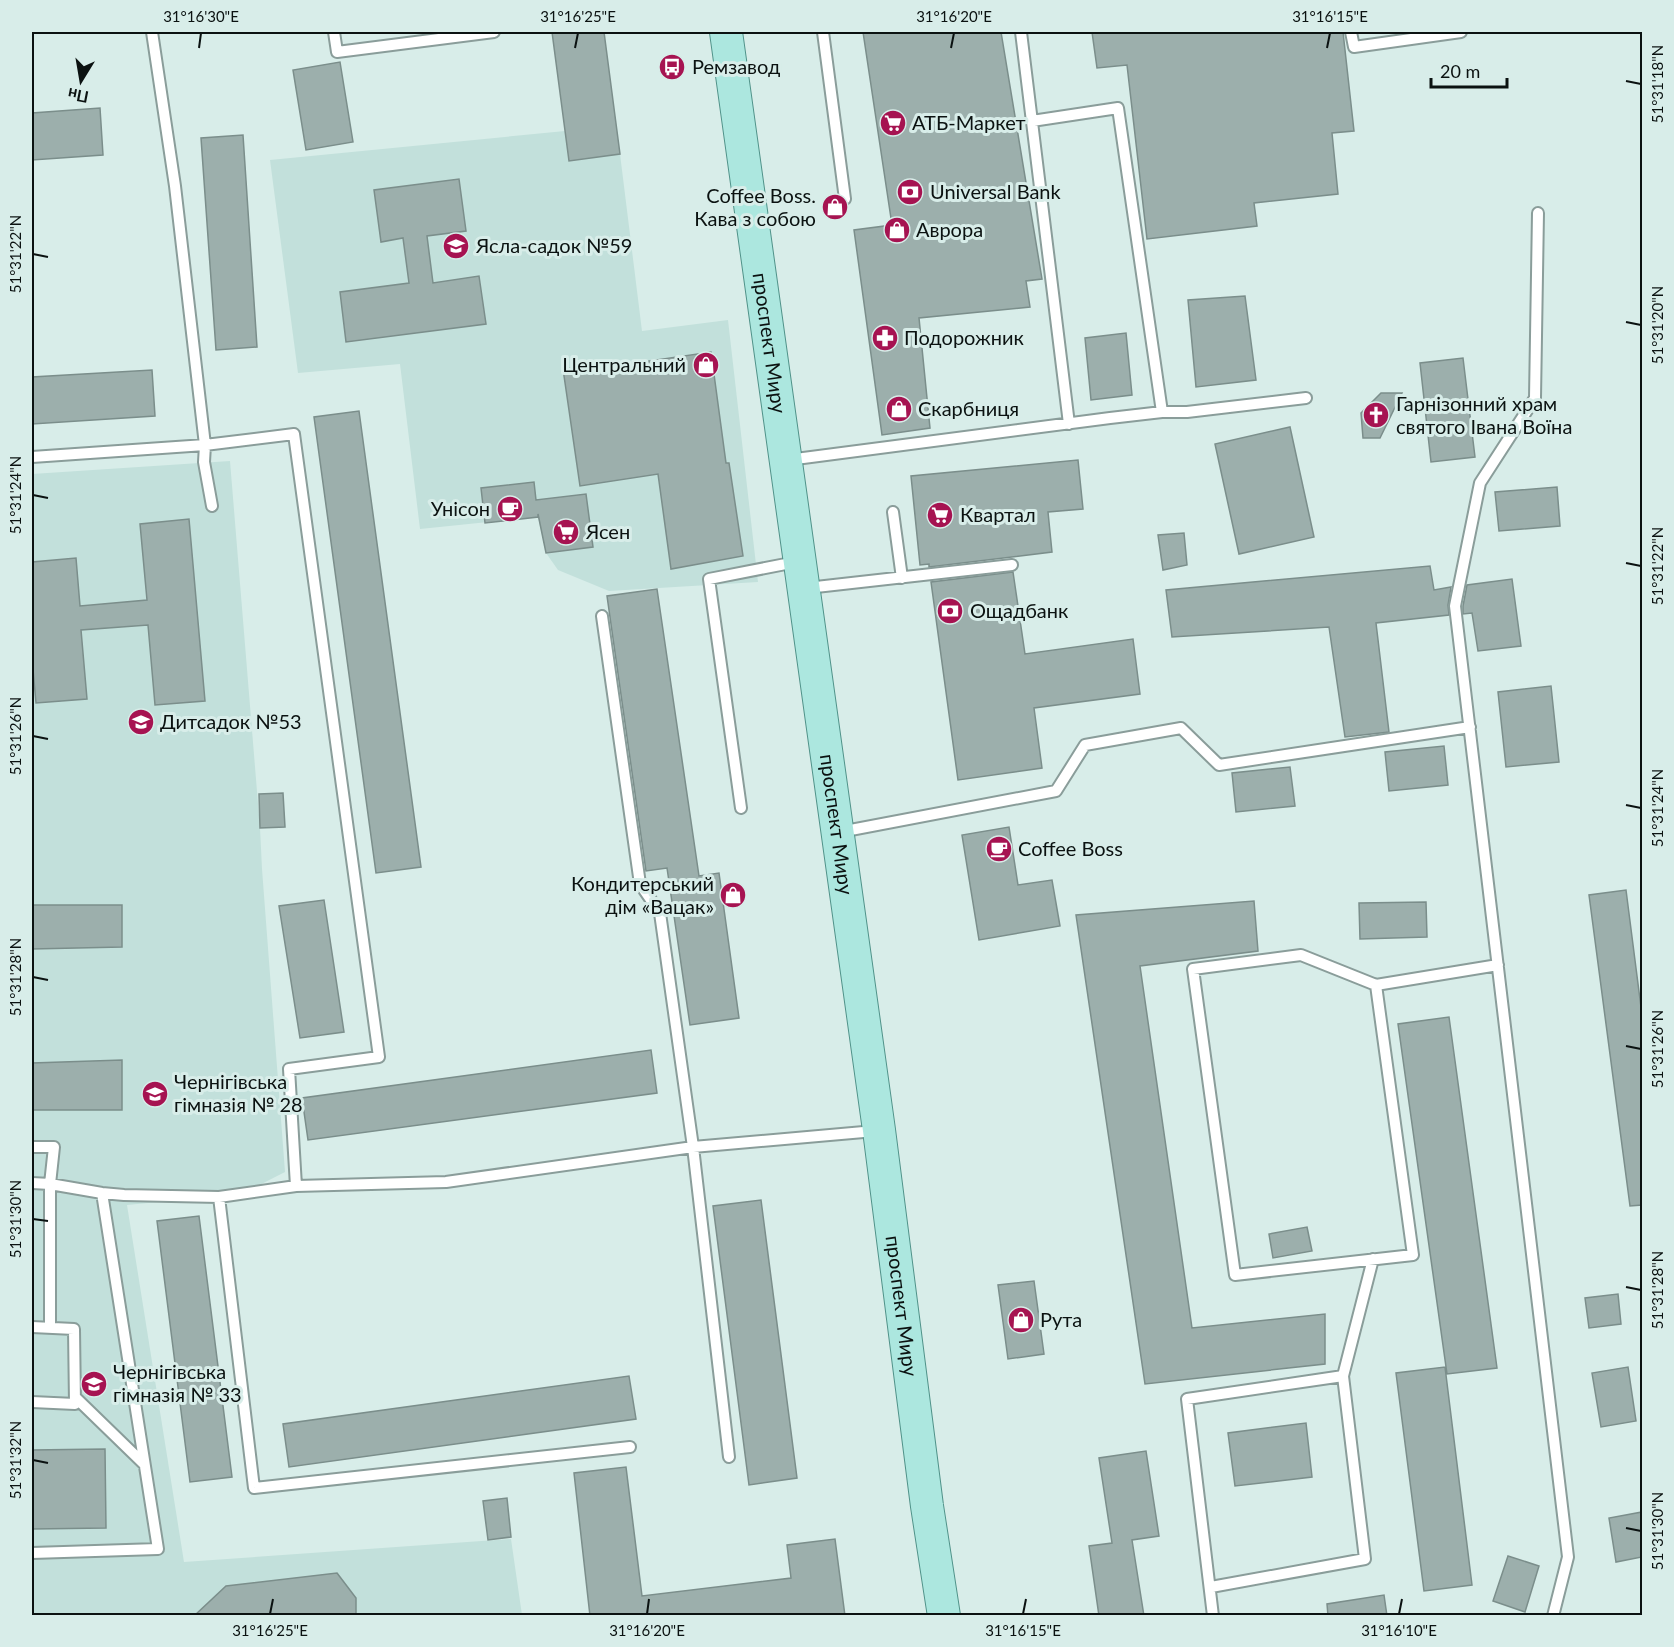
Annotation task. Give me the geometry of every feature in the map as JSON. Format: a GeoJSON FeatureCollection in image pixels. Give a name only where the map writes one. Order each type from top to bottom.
{"type":"FeatureCollection","features":[{"type":"Feature","properties":{"kind":"main road","name":"проспект Миру"},"geometry":{"type":"LineString","coordinates":[[726,32],[879,1130],[927,1506],[944,1616]]}},
{"type":"Feature","properties":{"kind":"lane"},"geometry":{"type":"LineString","coordinates":[[152,32],[175,186],[205,445],[204,462],[212,506]]}},
{"type":"Feature","properties":{"kind":"lane"},"geometry":{"type":"LineString","coordinates":[[334,32],[337,51],[494,32]]}},
{"type":"Feature","properties":{"kind":"lane"},"geometry":{"type":"LineString","coordinates":[[823,32],[844,199]]}},
{"type":"Feature","properties":{"kind":"lane"},"geometry":{"type":"LineString","coordinates":[[1021,32],[1069,424]]}},
{"type":"Feature","properties":{"kind":"lane"},"geometry":{"type":"LineString","coordinates":[[1351,32],[1354,47],[1461,32]]}},
{"type":"Feature","properties":{"kind":"lane"},"geometry":{"type":"LineString","coordinates":[[1032,122],[1118,108],[1162,412]]}},
{"type":"Feature","properties":{"kind":"lane"},"geometry":{"type":"LineString","coordinates":[[1538,213],[1535,398],[1480,483],[1455,606],[1569,1557],[1552,1616]]}},
{"type":"Feature","properties":{"kind":"lane"},"geometry":{"type":"LineString","coordinates":[[785,461],[1162,412],[1187,412],[1306,398]]}},
{"type":"Feature","properties":{"kind":"lane"},"geometry":{"type":"LineString","coordinates":[[32,457],[205,445],[294,434],[379,1058],[289,1069],[296,1186]]}},
{"type":"Feature","properties":{"kind":"lane"},"geometry":{"type":"LineString","coordinates":[[893,512],[902,578]]}},
{"type":"Feature","properties":{"kind":"lane"},"geometry":{"type":"LineString","coordinates":[[741,808],[709,579],[802,575],[902,578],[1012,565]]}},
{"type":"Feature","properties":{"kind":"lane"},"geometry":{"type":"LineString","coordinates":[[602,616],[640,884],[660,913],[693,1147],[729,1457]]}},
{"type":"Feature","properties":{"kind":"lane"},"geometry":{"type":"LineString","coordinates":[[837,832],[1056,790],[1085,745],[1181,728],[1219,765],[1470,727]]}},
{"type":"Feature","properties":{"kind":"lane"},"geometry":{"type":"LineString","coordinates":[[1376,985],[1413,1254],[1235,1275],[1193,969],[1301,955],[1376,985],[1498,965]]}},
{"type":"Feature","properties":{"kind":"lane"},"geometry":{"type":"LineString","coordinates":[[32,1183],[102,1193],[219,1197],[296,1186],[446,1182],[693,1147],[879,1130]]}},
{"type":"Feature","properties":{"kind":"lane"},"geometry":{"type":"LineString","coordinates":[[32,1147],[54,1147],[50,1184],[50,1328]]}},
{"type":"Feature","properties":{"kind":"lane"},"geometry":{"type":"LineString","coordinates":[[32,1553],[158,1549],[102,1193]]}},
{"type":"Feature","properties":{"kind":"lane"},"geometry":{"type":"LineString","coordinates":[[219,1197],[254,1488],[630,1447]]}},
{"type":"Feature","properties":{"kind":"lane"},"geometry":{"type":"LineString","coordinates":[[1210,1587],[1365,1559],[1343,1376],[1373,1259]]}},
{"type":"Feature","properties":{"kind":"lane"},"geometry":{"type":"LineString","coordinates":[[32,1327],[74,1329],[75,1404],[32,1402]]}},
{"type":"Feature","properties":{"kind":"lane"},"geometry":{"type":"LineString","coordinates":[[1213,1616],[1187,1399],[1343,1376]]}},
{"type":"Feature","properties":{"kind":"lane"},"geometry":{"type":"LineString","coordinates":[[75,1397],[144,1464]]}},
{"type":"Feature","properties":{"kind":"shaded area","name":"Ясла-садок №59"},"geometry":{"type":"Polygon","coordinates":[[[565,131],[570,161],[620,154],[642,331],[728,320],[758,582],[609,591],[558,570],[546,553],[538,517],[420,529],[400,364],[298,373],[270,160],[565,131]]]}},
{"type":"Feature","properties":{"kind":"shaded area"},"geometry":{"type":"Polygon","coordinates":[[[230,461],[285,1172],[242,1194],[127,1205],[184,1562],[511,1539],[522,1615],[32,1616],[32,474],[230,461]]]}},
{"type":"Feature","properties":{"kind":"building"},"geometry":{"type":"Polygon","coordinates":[[[552,32],[604,32],[620,154],[569,161],[552,32]]]}},
{"type":"Feature","properties":{"kind":"building"},"geometry":{"type":"Polygon","coordinates":[[[863,32],[1001,32],[1042,279],[1026,281],[1030,307],[919,318],[930,428],[882,435],[854,230],[892,225],[863,32]]]}},
{"type":"Feature","properties":{"kind":"building"},"geometry":{"type":"Polygon","coordinates":[[[1092,32],[1343,32],[1354,131],[1332,133],[1338,194],[1254,203],[1257,226],[1147,239],[1127,65],[1097,68],[1092,32]]]}},
{"type":"Feature","properties":{"kind":"building"},"geometry":{"type":"Polygon","coordinates":[[[340,62],[353,142],[306,150],[293,70],[340,62]]]}},
{"type":"Feature","properties":{"kind":"building"},"geometry":{"type":"Polygon","coordinates":[[[100,108],[103,155],[32,160],[32,113],[100,108]]]}},
{"type":"Feature","properties":{"kind":"building"},"geometry":{"type":"Polygon","coordinates":[[[243,135],[257,347],[216,350],[201,138],[243,135]]]}},
{"type":"Feature","properties":{"kind":"building"},"geometry":{"type":"Polygon","coordinates":[[[459,179],[466,231],[427,236],[433,283],[479,276],[486,324],[346,342],[340,292],[409,283],[403,238],[381,242],[374,190],[459,179]]]}},
{"type":"Feature","properties":{"kind":"building"},"geometry":{"type":"Polygon","coordinates":[[[1245,296],[1256,380],[1196,387],[1188,300],[1245,296]]]}},
{"type":"Feature","properties":{"kind":"building"},"geometry":{"type":"Polygon","coordinates":[[[1126,333],[1132,395],[1091,400],[1085,338],[1126,333]]]}},
{"type":"Feature","properties":{"kind":"building"},"geometry":{"type":"Polygon","coordinates":[[[711,352],[726,463],[729,463],[743,556],[671,569],[658,474],[580,486],[563,369],[615,362],[615,366],[711,352]]]}},
{"type":"Feature","properties":{"kind":"building"},"geometry":{"type":"Polygon","coordinates":[[[1463,358],[1475,457],[1431,462],[1420,363],[1463,358]]]}},
{"type":"Feature","properties":{"kind":"building"},"geometry":{"type":"Polygon","coordinates":[[[152,370],[155,416],[32,424],[32,377],[152,370]]]}},
{"type":"Feature","properties":{"kind":"building","name":"Гарнізонний храм святого Івана Воїна"},"geometry":{"type":"Polygon","coordinates":[[[1381,393],[1402,393],[1380,438],[1363,438],[1361,413],[1381,393]]]}},
{"type":"Feature","properties":{"kind":"building"},"geometry":{"type":"Polygon","coordinates":[[[359,411],[421,867],[376,873],[314,417],[359,411]]]}},
{"type":"Feature","properties":{"kind":"building"},"geometry":{"type":"Polygon","coordinates":[[[1290,427],[1314,537],[1239,554],[1215,444],[1290,427]]]}},
{"type":"Feature","properties":{"kind":"building"},"geometry":{"type":"Polygon","coordinates":[[[1078,460],[1083,509],[1048,512],[1052,552],[929,567],[929,564],[920,565],[911,476],[1078,460]]]}},
{"type":"Feature","properties":{"kind":"building"},"geometry":{"type":"Polygon","coordinates":[[[534,482],[536,500],[586,494],[593,547],[546,553],[538,514],[538,517],[485,523],[481,488],[534,482]]]}},
{"type":"Feature","properties":{"kind":"building"},"geometry":{"type":"Polygon","coordinates":[[[1557,487],[1560,526],[1499,531],[1495,492],[1557,487]]]}},
{"type":"Feature","properties":{"kind":"building"},"geometry":{"type":"Polygon","coordinates":[[[189,519],[205,701],[155,705],[148,625],[81,630],[87,699],[36,703],[32,658],[32,562],[76,558],[80,606],[147,600],[140,524],[189,519]]]}},
{"type":"Feature","properties":{"kind":"building"},"geometry":{"type":"Polygon","coordinates":[[[1184,533],[1187,565],[1163,570],[1158,535],[1184,533]]]}},
{"type":"Feature","properties":{"kind":"building"},"geometry":{"type":"Polygon","coordinates":[[[1430,566],[1434,590],[1451,587],[1449,615],[1376,623],[1389,732],[1345,737],[1329,627],[1172,637],[1166,590],[1430,566]]]}},
{"type":"Feature","properties":{"kind":"building"},"geometry":{"type":"Polygon","coordinates":[[[1013,572],[1025,654],[1133,639],[1140,694],[1034,708],[1042,768],[958,780],[931,582],[1013,572]]]}},
{"type":"Feature","properties":{"kind":"building"},"geometry":{"type":"Polygon","coordinates":[[[1512,579],[1521,646],[1478,651],[1472,613],[1463,614],[1467,585],[1512,579]]]}},
{"type":"Feature","properties":{"kind":"building"},"geometry":{"type":"Polygon","coordinates":[[[657,589],[699,876],[719,873],[739,1018],[690,1025],[667,868],[646,871],[607,596],[657,589]]]}},
{"type":"Feature","properties":{"kind":"building"},"geometry":{"type":"Polygon","coordinates":[[[1551,686],[1559,762],[1506,767],[1498,692],[1551,686]]]}},
{"type":"Feature","properties":{"kind":"building"},"geometry":{"type":"Polygon","coordinates":[[[1444,746],[1448,785],[1389,791],[1385,752],[1444,746]]]}},
{"type":"Feature","properties":{"kind":"building"},"geometry":{"type":"Polygon","coordinates":[[[1290,767],[1295,806],[1236,812],[1232,773],[1290,767]]]}},
{"type":"Feature","properties":{"kind":"building"},"geometry":{"type":"Polygon","coordinates":[[[283,793],[285,827],[260,828],[259,794],[283,793]]]}},
{"type":"Feature","properties":{"kind":"building"},"geometry":{"type":"Polygon","coordinates":[[[1009,827],[1018,885],[1052,880],[1060,926],[979,940],[962,835],[1009,827]]]}},
{"type":"Feature","properties":{"kind":"building"},"geometry":{"type":"Polygon","coordinates":[[[1626,890],[1642,1015],[1642,1205],[1630,1206],[1589,895],[1626,890]]]}},
{"type":"Feature","properties":{"kind":"building"},"geometry":{"type":"Polygon","coordinates":[[[324,900],[344,1032],[300,1038],[279,906],[324,900]]]}},
{"type":"Feature","properties":{"kind":"building"},"geometry":{"type":"Polygon","coordinates":[[[1254,901],[1258,951],[1140,966],[1192,1328],[1325,1314],[1325,1364],[1145,1384],[1076,915],[1254,901]]]}},
{"type":"Feature","properties":{"kind":"building"},"geometry":{"type":"Polygon","coordinates":[[[1426,902],[1427,937],[1360,939],[1359,903],[1426,902]]]}},
{"type":"Feature","properties":{"kind":"building"},"geometry":{"type":"Polygon","coordinates":[[[32,905],[122,905],[122,947],[32,949],[32,905]]]}},
{"type":"Feature","properties":{"kind":"building"},"geometry":{"type":"Polygon","coordinates":[[[1449,1017],[1497,1368],[1447,1374],[1398,1024],[1449,1017]]]}},
{"type":"Feature","properties":{"kind":"building"},"geometry":{"type":"Polygon","coordinates":[[[651,1050],[657,1093],[308,1140],[302,1098],[651,1050]]]}},
{"type":"Feature","properties":{"kind":"building"},"geometry":{"type":"Polygon","coordinates":[[[122,1060],[122,1110],[32,1110],[32,1063],[122,1060]]]}},
{"type":"Feature","properties":{"kind":"building"},"geometry":{"type":"Polygon","coordinates":[[[761,1200],[797,1478],[749,1485],[713,1206],[761,1200]]]}},
{"type":"Feature","properties":{"kind":"building"},"geometry":{"type":"Polygon","coordinates":[[[199,1216],[232,1477],[190,1482],[157,1221],[199,1216]]]}},
{"type":"Feature","properties":{"kind":"building"},"geometry":{"type":"Polygon","coordinates":[[[1307,1227],[1312,1251],[1273,1258],[1269,1234],[1307,1227]]]}},
{"type":"Feature","properties":{"kind":"building","name":"Рута"},"geometry":{"type":"Polygon","coordinates":[[[1034,1281],[1044,1354],[1008,1359],[998,1285],[1034,1281]]]}},
{"type":"Feature","properties":{"kind":"building"},"geometry":{"type":"Polygon","coordinates":[[[1618,1294],[1621,1324],[1589,1328],[1585,1298],[1618,1294]]]}},
{"type":"Feature","properties":{"kind":"building"},"geometry":{"type":"Polygon","coordinates":[[[1445,1367],[1472,1585],[1424,1591],[1396,1373],[1445,1367]]]}},
{"type":"Feature","properties":{"kind":"building"},"geometry":{"type":"Polygon","coordinates":[[[1628,1367],[1636,1421],[1601,1427],[1592,1373],[1628,1367]]]}},
{"type":"Feature","properties":{"kind":"building"},"geometry":{"type":"Polygon","coordinates":[[[629,1376],[636,1419],[289,1467],[283,1424],[629,1376]]]}},
{"type":"Feature","properties":{"kind":"building"},"geometry":{"type":"Polygon","coordinates":[[[1306,1423],[1312,1477],[1235,1486],[1228,1433],[1306,1423]]]}},
{"type":"Feature","properties":{"kind":"building"},"geometry":{"type":"Polygon","coordinates":[[[105,1449],[106,1528],[32,1529],[32,1450],[105,1449]]]}},
{"type":"Feature","properties":{"kind":"building"},"geometry":{"type":"Polygon","coordinates":[[[1146,1451],[1159,1536],[1132,1540],[1144,1616],[1099,1616],[1089,1546],[1112,1543],[1099,1458],[1146,1451]]]}},
{"type":"Feature","properties":{"kind":"building"},"geometry":{"type":"Polygon","coordinates":[[[626,1467],[642,1596],[791,1578],[787,1545],[835,1539],[845,1616],[590,1616],[574,1473],[626,1467]]]}},
{"type":"Feature","properties":{"kind":"building"},"geometry":{"type":"Polygon","coordinates":[[[507,1498],[511,1537],[488,1540],[483,1501],[507,1498]]]}},
{"type":"Feature","properties":{"kind":"building"},"geometry":{"type":"Polygon","coordinates":[[[1642,1512],[1642,1557],[1616,1562],[1609,1518],[1642,1512]]]}},
{"type":"Feature","properties":{"kind":"building"},"geometry":{"type":"Polygon","coordinates":[[[1508,1556],[1539,1566],[1525,1612],[1493,1601],[1508,1556]]]}},
{"type":"Feature","properties":{"kind":"building"},"geometry":{"type":"Polygon","coordinates":[[[337,1573],[356,1598],[356,1616],[194,1616],[226,1586],[337,1573]]]}},
{"type":"Feature","properties":{"kind":"building"},"geometry":{"type":"Polygon","coordinates":[[[1384,1595],[1387,1616],[1328,1616],[1327,1604],[1384,1595]]]}},
{"type":"Feature","properties":{"kind":"place","name":"Ремзавод"},"geometry":{"type":"Point","coordinates":[672,67]}},
{"type":"Feature","properties":{"kind":"place","name":"АТБ-Маркет"},"geometry":{"type":"Point","coordinates":[893,123]}},
{"type":"Feature","properties":{"kind":"place","name":"Universal Bank"},"geometry":{"type":"Point","coordinates":[910,192]}},
{"type":"Feature","properties":{"kind":"place","name":"Coffee Boss. Кава з собою"},"geometry":{"type":"Point","coordinates":[835,207]}},
{"type":"Feature","properties":{"kind":"place","name":"Аврора"},"geometry":{"type":"Point","coordinates":[897,230]}},
{"type":"Feature","properties":{"kind":"place","name":"Ясла-садок №59"},"geometry":{"type":"Point","coordinates":[456,246]}},
{"type":"Feature","properties":{"kind":"place","name":"Подорожник"},"geometry":{"type":"Point","coordinates":[885,338]}},
{"type":"Feature","properties":{"kind":"place","name":"Центральний"},"geometry":{"type":"Point","coordinates":[706,365]}},
{"type":"Feature","properties":{"kind":"place","name":"Скарбниця"},"geometry":{"type":"Point","coordinates":[899,409]}},
{"type":"Feature","properties":{"kind":"place","name":"Гарнізонний храм святого Івана Воїна"},"geometry":{"type":"Point","coordinates":[1376,415]}},
{"type":"Feature","properties":{"kind":"place","name":"Унісон"},"geometry":{"type":"Point","coordinates":[510,509]}},
{"type":"Feature","properties":{"kind":"place","name":"Квартал"},"geometry":{"type":"Point","coordinates":[940,515]}},
{"type":"Feature","properties":{"kind":"place","name":"Ясен"},"geometry":{"type":"Point","coordinates":[566,532]}},
{"type":"Feature","properties":{"kind":"place","name":"Ощадбанк"},"geometry":{"type":"Point","coordinates":[950,611]}},
{"type":"Feature","properties":{"kind":"place","name":"Дитсадок №53"},"geometry":{"type":"Point","coordinates":[141,722]}},
{"type":"Feature","properties":{"kind":"place","name":"Coffee Boss"},"geometry":{"type":"Point","coordinates":[999,849]}},
{"type":"Feature","properties":{"kind":"place","name":"Кондитерський дім «Вацак»"},"geometry":{"type":"Point","coordinates":[733,895]}},
{"type":"Feature","properties":{"kind":"place","name":"Чернігівська гімназія № 28"},"geometry":{"type":"Point","coordinates":[155,1094]}},
{"type":"Feature","properties":{"kind":"place","name":"Рута"},"geometry":{"type":"Point","coordinates":[1021,1320]}},
{"type":"Feature","properties":{"kind":"place","name":"Чернігівська гімназія № 33"},"geometry":{"type":"Point","coordinates":[94,1384]}}]}
